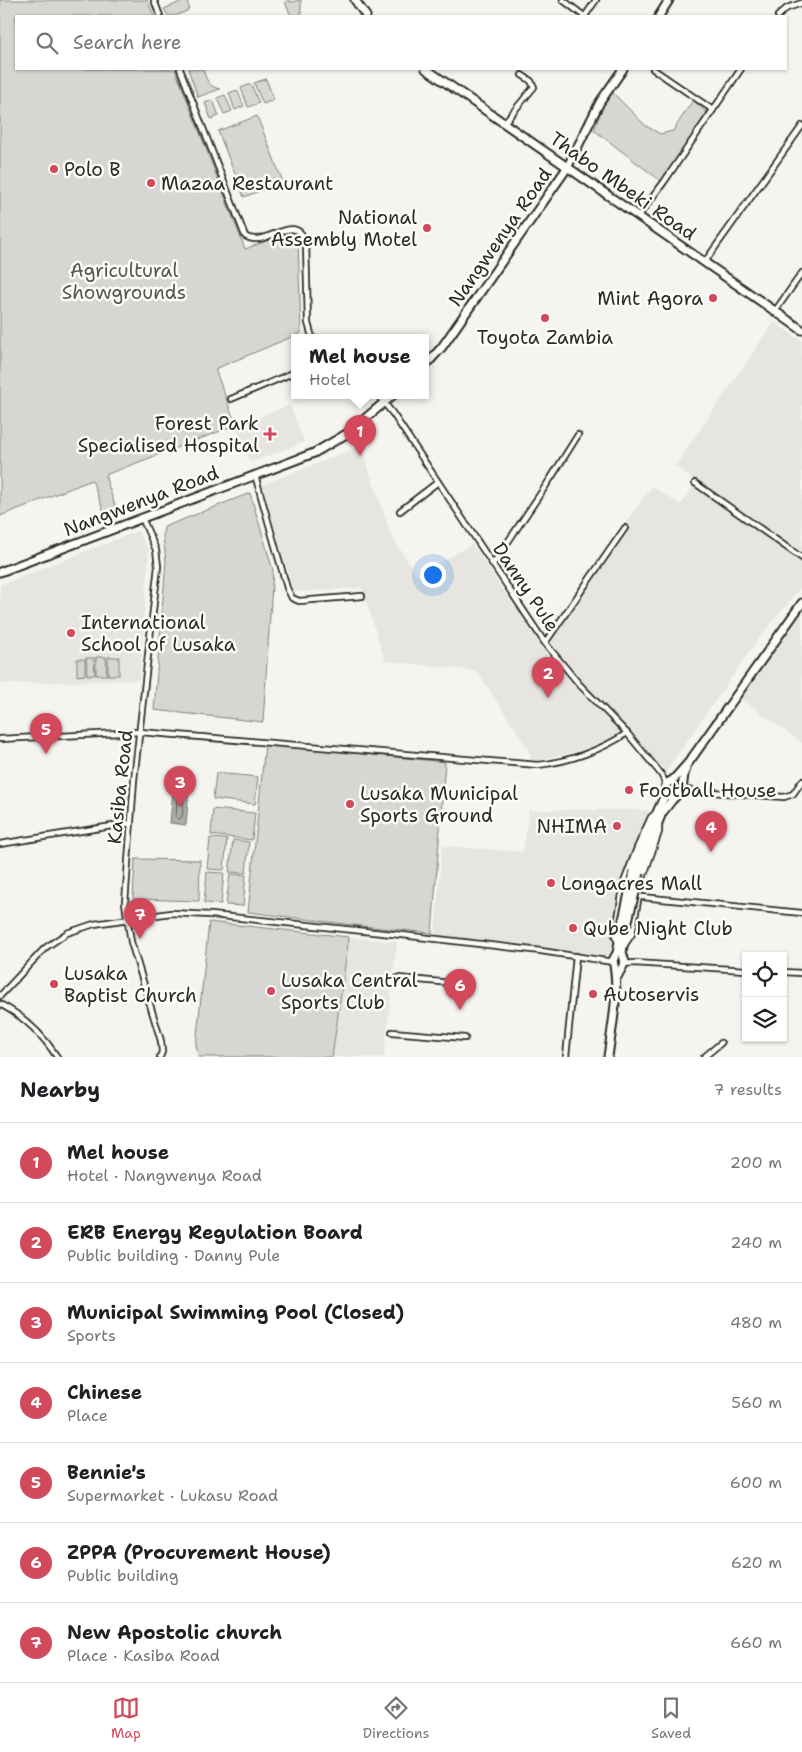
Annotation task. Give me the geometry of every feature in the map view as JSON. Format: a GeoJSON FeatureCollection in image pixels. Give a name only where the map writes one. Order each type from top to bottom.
{"type":"FeatureCollection","features":[{"type":"Feature","properties":{"kind":"main road"},"geometry":{"type":"LineString","coordinates":[[354,0],[365,15]]}},
{"type":"Feature","properties":{"kind":"main road"},"geometry":{"type":"LineString","coordinates":[[659,15],[669,0]]}},
{"type":"Feature","properties":{"kind":"main road","name":"Thabo Mbeki Road"},"geometry":{"type":"LineString","coordinates":[[427,70],[639,215],[704,263],[802,330]]}},
{"type":"Feature","properties":{"kind":"main road","name":"Nangwenya Road"},"geometry":{"type":"LineString","coordinates":[[429,362],[442,347],[568,168],[600,102],[622,70]]}},
{"type":"Feature","properties":{"kind":"main road","name":"Nangwenya Road"},"geometry":{"type":"LineString","coordinates":[[0,572],[305,457],[348,433],[387,399]]}},
{"type":"Feature","properties":{"kind":"main road"},"geometry":{"type":"LineString","coordinates":[[637,872],[662,814],[682,787],[684,774],[690,762],[802,603]]}},
{"type":"Feature","properties":{"kind":"main road"},"geometry":{"type":"LineString","coordinates":[[608,1057],[618,961],[624,925],[644,841],[659,810],[669,782],[690,762]]}},
{"type":"Feature","properties":{"kind":"main road"},"geometry":{"type":"LineString","coordinates":[[669,782],[678,780],[682,787]]}},
{"type":"Feature","properties":{"kind":"main road"},"geometry":{"type":"LineString","coordinates":[[669,782],[668,793],[676,796]]}},
{"type":"Feature","properties":{"kind":"street"},"geometry":{"type":"LineString","coordinates":[[154,0],[160,15]]}},
{"type":"Feature","properties":{"kind":"street"},"geometry":{"type":"LineString","coordinates":[[563,0],[583,15]]}},
{"type":"Feature","properties":{"kind":"street"},"geometry":{"type":"LineString","coordinates":[[585,15],[596,0]]}},
{"type":"Feature","properties":{"kind":"street"},"geometry":{"type":"LineString","coordinates":[[779,15],[787,8],[802,3]]}},
{"type":"Feature","properties":{"kind":"street"},"geometry":{"type":"LineString","coordinates":[[180,70],[246,236],[251,240],[259,240],[292,228],[302,233],[304,237],[306,243],[308,323],[311,334]]}},
{"type":"Feature","properties":{"kind":"street"},"geometry":{"type":"LineString","coordinates":[[654,70],[713,110]]}},
{"type":"Feature","properties":{"kind":"street"},"geometry":{"type":"LineString","coordinates":[[639,215],[740,70]]}},
{"type":"Feature","properties":{"kind":"street"},"geometry":{"type":"LineString","coordinates":[[504,123],[534,87],[531,81],[522,75]]}},
{"type":"Feature","properties":{"kind":"street"},"geometry":{"type":"LineString","coordinates":[[704,263],[801,130]]}},
{"type":"Feature","properties":{"kind":"street"},"geometry":{"type":"LineString","coordinates":[[775,311],[802,273]]}},
{"type":"Feature","properties":{"kind":"street"},"geometry":{"type":"LineString","coordinates":[[231,399],[291,374]]}},
{"type":"Feature","properties":{"kind":"street","name":"Danny Pule"},"geometry":{"type":"LineString","coordinates":[[381,399],[545,642],[579,684],[627,733],[669,782]]}},
{"type":"Feature","properties":{"kind":"street"},"geometry":{"type":"LineString","coordinates":[[493,564],[578,435]]}},
{"type":"Feature","properties":{"kind":"street"},"geometry":{"type":"LineString","coordinates":[[255,475],[287,588],[292,598],[299,601],[362,596]]}},
{"type":"Feature","properties":{"kind":"street"},"geometry":{"type":"LineString","coordinates":[[400,511],[438,482]]}},
{"type":"Feature","properties":{"kind":"street"},"geometry":{"type":"LineString","coordinates":[[695,483],[802,558]]}},
{"type":"Feature","properties":{"kind":"street","name":"Kasiba Road"},"geometry":{"type":"LineString","coordinates":[[142,518],[156,550],[158,566],[125,885],[131,942],[161,1041],[162,1052],[160,1057]]}},
{"type":"Feature","properties":{"kind":"street"},"geometry":{"type":"LineString","coordinates":[[545,642],[625,528]]}},
{"type":"Feature","properties":{"kind":"street"},"geometry":{"type":"LineString","coordinates":[[0,739],[140,732],[538,765],[555,764],[617,740],[627,733]]}},
{"type":"Feature","properties":{"kind":"street"},"geometry":{"type":"LineString","coordinates":[[682,787],[784,797],[793,794],[802,781]]}},
{"type":"Feature","properties":{"kind":"street"},"geometry":{"type":"LineString","coordinates":[[659,810],[651,817],[624,882],[615,937],[621,944],[632,934],[641,884],[659,832],[659,821]]}},
{"type":"Feature","properties":{"kind":"street"},"geometry":{"type":"LineString","coordinates":[[0,844],[131,823]]}},
{"type":"Feature","properties":{"kind":"street"},"geometry":{"type":"LineString","coordinates":[[622,895],[802,913]]}},
{"type":"Feature","properties":{"kind":"street"},"geometry":{"type":"LineString","coordinates":[[0,996],[45,948],[67,933],[94,924],[171,913],[211,915],[634,963],[742,970]]}},
{"type":"Feature","properties":{"kind":"street"},"geometry":{"type":"LineString","coordinates":[[566,1057],[576,956]]}},
{"type":"Feature","properties":{"kind":"street"},"geometry":{"type":"LineString","coordinates":[[787,972],[802,973]]}},
{"type":"Feature","properties":{"kind":"street"},"geometry":{"type":"LineString","coordinates":[[398,978],[462,984]]}},
{"type":"Feature","properties":{"kind":"street"},"geometry":{"type":"LineString","coordinates":[[0,1004],[14,1012],[38,1033],[57,1057]]}},
{"type":"Feature","properties":{"kind":"street"},"geometry":{"type":"LineString","coordinates":[[392,1032],[465,1038]]}},
{"type":"Feature","properties":{"kind":"street"},"geometry":{"type":"LineString","coordinates":[[704,1057],[721,1043]]}},
{"type":"Feature","properties":{"kind":"shaded area"},"geometry":{"type":"Polygon","coordinates":[[[774,322],[802,341],[802,586],[759,638],[666,771],[628,739],[531,762],[528,748],[477,671],[385,661],[362,588],[294,592],[262,485],[361,446],[391,535],[417,576],[472,544],[543,648],[630,526],[626,522],[652,486],[681,505],[696,482],[675,466],[774,322]]]}},
{"type":"Feature","properties":{"kind":"shaded area","name":"Forest Park Specialised Hospital"},"geometry":{"type":"Polygon","coordinates":[[[290,405],[304,442],[250,463],[236,426],[290,405]]]}},
{"type":"Feature","properties":{"kind":"shaded area","name":"International School of Lusaka"},"geometry":{"type":"Polygon","coordinates":[[[138,531],[149,551],[139,680],[0,684],[0,585],[138,531]]]}},
{"type":"Feature","properties":{"kind":"shaded area"},"geometry":{"type":"Polygon","coordinates":[[[802,612],[802,743],[740,698],[802,612]]]}},
{"type":"Feature","properties":{"kind":"shaded area"},"geometry":{"type":"Polygon","coordinates":[[[529,810],[646,810],[651,812],[638,854],[612,956],[435,936],[442,846],[523,852],[529,810]]]}},
{"type":"Feature","properties":{"kind":"shaded area"},"geometry":{"type":"Polygon","coordinates":[[[349,937],[397,942],[384,1057],[332,1057],[349,937]]]}},
{"type":"Feature","properties":{"kind":"green space","name":"Agricultural Showgrounds"},"geometry":{"type":"Polygon","coordinates":[[[0,0],[147,0],[154,15],[15,15],[15,70],[175,70],[245,249],[288,233],[298,240],[301,333],[291,334],[291,337],[215,369],[236,425],[105,475],[117,512],[106,517],[92,480],[0,516],[0,0]]]}},
{"type":"Feature","properties":{"kind":"green space"},"geometry":{"type":"Polygon","coordinates":[[[185,0],[187,0],[189,8],[187,11],[177,15],[167,15],[164,9],[185,0]]]}},
{"type":"Feature","properties":{"kind":"green space"},"geometry":{"type":"Polygon","coordinates":[[[301,0],[301,15],[291,15],[285,2],[301,0]]]}},
{"type":"Feature","properties":{"kind":"green space"},"geometry":{"type":"Polygon","coordinates":[[[188,70],[203,70],[210,84],[220,89],[198,97],[188,70]]]}},
{"type":"Feature","properties":{"kind":"green space"},"geometry":{"type":"Polygon","coordinates":[[[266,79],[274,100],[263,104],[254,83],[266,79]]]}},
{"type":"Feature","properties":{"kind":"green space"},"geometry":{"type":"Polygon","coordinates":[[[251,84],[259,103],[248,107],[241,88],[251,84]]]}},
{"type":"Feature","properties":{"kind":"green space"},"geometry":{"type":"Polygon","coordinates":[[[609,89],[646,126],[660,134],[673,131],[693,100],[709,115],[662,182],[594,130],[609,89]]]}},
{"type":"Feature","properties":{"kind":"green space"},"geometry":{"type":"Polygon","coordinates":[[[237,90],[244,106],[235,110],[229,93],[237,90]]]}},
{"type":"Feature","properties":{"kind":"green space"},"geometry":{"type":"Polygon","coordinates":[[[225,95],[232,111],[224,114],[217,98],[225,95]]]}},
{"type":"Feature","properties":{"kind":"green space"},"geometry":{"type":"Polygon","coordinates":[[[213,100],[219,116],[211,119],[205,103],[213,100]]]}},
{"type":"Feature","properties":{"kind":"green space"},"geometry":{"type":"Polygon","coordinates":[[[257,116],[283,182],[244,197],[218,131],[257,116]]]}},
{"type":"Feature","properties":{"kind":"green space","name":"International School of Lusaka"},"geometry":{"type":"Polygon","coordinates":[[[250,493],[273,570],[263,722],[154,710],[166,561],[163,536],[164,527],[250,493]]]}},
{"type":"Feature","properties":{"kind":"green space"},"geometry":{"type":"Polygon","coordinates":[[[96,657],[106,657],[107,675],[96,675],[96,657]]]}},
{"type":"Feature","properties":{"kind":"green space"},"geometry":{"type":"Polygon","coordinates":[[[108,657],[119,657],[119,675],[108,675],[108,657]]]}},
{"type":"Feature","properties":{"kind":"green space"},"geometry":{"type":"Polygon","coordinates":[[[86,658],[94,658],[95,675],[87,675],[86,658]]]}},
{"type":"Feature","properties":{"kind":"green space"},"geometry":{"type":"Polygon","coordinates":[[[77,659],[85,659],[85,675],[77,676],[77,659]]]}},
{"type":"Feature","properties":{"kind":"green space","name":"Lusaka Municipal Sports Ground"},"geometry":{"type":"Polygon","coordinates":[[[265,744],[445,762],[432,933],[248,912],[265,744]]]}},
{"type":"Feature","properties":{"kind":"green space"},"geometry":{"type":"Polygon","coordinates":[[[216,773],[258,777],[255,804],[213,799],[216,773]]]}},
{"type":"Feature","properties":{"kind":"green space"},"geometry":{"type":"Polygon","coordinates":[[[213,809],[255,813],[252,840],[211,835],[213,809]]]}},
{"type":"Feature","properties":{"kind":"green space"},"geometry":{"type":"Polygon","coordinates":[[[210,838],[227,839],[224,870],[207,869],[210,838]]]}},
{"type":"Feature","properties":{"kind":"green space"},"geometry":{"type":"Polygon","coordinates":[[[233,840],[249,842],[246,873],[229,872],[233,840]]]}},
{"type":"Feature","properties":{"kind":"green space"},"geometry":{"type":"Polygon","coordinates":[[[135,859],[200,860],[199,901],[133,899],[135,859]]]}},
{"type":"Feature","properties":{"kind":"green space"},"geometry":{"type":"Polygon","coordinates":[[[207,872],[224,873],[221,904],[204,903],[207,872]]]}},
{"type":"Feature","properties":{"kind":"green space"},"geometry":{"type":"Polygon","coordinates":[[[230,874],[246,875],[243,906],[226,905],[230,874]]]}},
{"type":"Feature","properties":{"kind":"green space","name":"Lusaka Central Sports Club"},"geometry":{"type":"Polygon","coordinates":[[[209,922],[349,937],[332,1057],[198,1057],[196,1045],[209,922]]]}},
{"type":"Feature","properties":{"kind":"water"},"geometry":{"type":"Polygon","coordinates":[[[173,788],[189,790],[186,825],[170,823],[173,788]]]}},
{"type":"Feature","properties":{"kind":"place","name":"Polo B"},"geometry":{"type":"Point","coordinates":[54,169]}},
{"type":"Feature","properties":{"kind":"place","name":"Mazaa Restaurant"},"geometry":{"type":"Point","coordinates":[151,183]}},
{"type":"Feature","properties":{"kind":"place","name":"National Assembly Motel"},"geometry":{"type":"Point","coordinates":[427,228]}},
{"type":"Feature","properties":{"kind":"place","name":"Mint Agora"},"geometry":{"type":"Point","coordinates":[713,298]}},
{"type":"Feature","properties":{"kind":"place","name":"Toyota Zambia"},"geometry":{"type":"Point","coordinates":[545,318]}},
{"type":"Feature","properties":{"kind":"place","name":"Forest Park Specialised Hospital"},"geometry":{"type":"Point","coordinates":[270,434]}},
{"type":"Feature","properties":{"kind":"place","name":"Mel house"},"geometry":{"type":"Point","coordinates":[360,456]}},
{"type":"Feature","properties":{"kind":"place","name":"International School of Lusaka"},"geometry":{"type":"Point","coordinates":[71,633]}},
{"type":"Feature","properties":{"kind":"place","name":"ERB Energy Regulation Board"},"geometry":{"type":"Point","coordinates":[548,698]}},
{"type":"Feature","properties":{"kind":"place","name":"Bennie's"},"geometry":{"type":"Point","coordinates":[46,754]}},
{"type":"Feature","properties":{"kind":"place","name":"Football House"},"geometry":{"type":"Point","coordinates":[629,790]}},
{"type":"Feature","properties":{"kind":"place","name":"Lusaka Municipal Sports Ground"},"geometry":{"type":"Point","coordinates":[350,804]}},
{"type":"Feature","properties":{"kind":"place","name":"Municipal Swimming Pool (Closed)"},"geometry":{"type":"Point","coordinates":[180,807]}},
{"type":"Feature","properties":{"kind":"place","name":"NHIMA"},"geometry":{"type":"Point","coordinates":[617,826]}},
{"type":"Feature","properties":{"kind":"place","name":"Chinese"},"geometry":{"type":"Point","coordinates":[711,852]}},
{"type":"Feature","properties":{"kind":"place","name":"Longacres Mall"},"geometry":{"type":"Point","coordinates":[551,883]}},
{"type":"Feature","properties":{"kind":"place","name":"Qube Night Club"},"geometry":{"type":"Point","coordinates":[573,928]}},
{"type":"Feature","properties":{"kind":"place","name":"New Apostolic church"},"geometry":{"type":"Point","coordinates":[140,939]}},
{"type":"Feature","properties":{"kind":"place","name":"Lusaka Baptist Church"},"geometry":{"type":"Point","coordinates":[54,984]}},
{"type":"Feature","properties":{"kind":"place","name":"Lusaka Central Sports Club"},"geometry":{"type":"Point","coordinates":[271,991]}},
{"type":"Feature","properties":{"kind":"place","name":"Autoservis"},"geometry":{"type":"Point","coordinates":[593,994]}},
{"type":"Feature","properties":{"kind":"place","name":"ZPPA (Procurement House)"},"geometry":{"type":"Point","coordinates":[460,1010]}}]}
